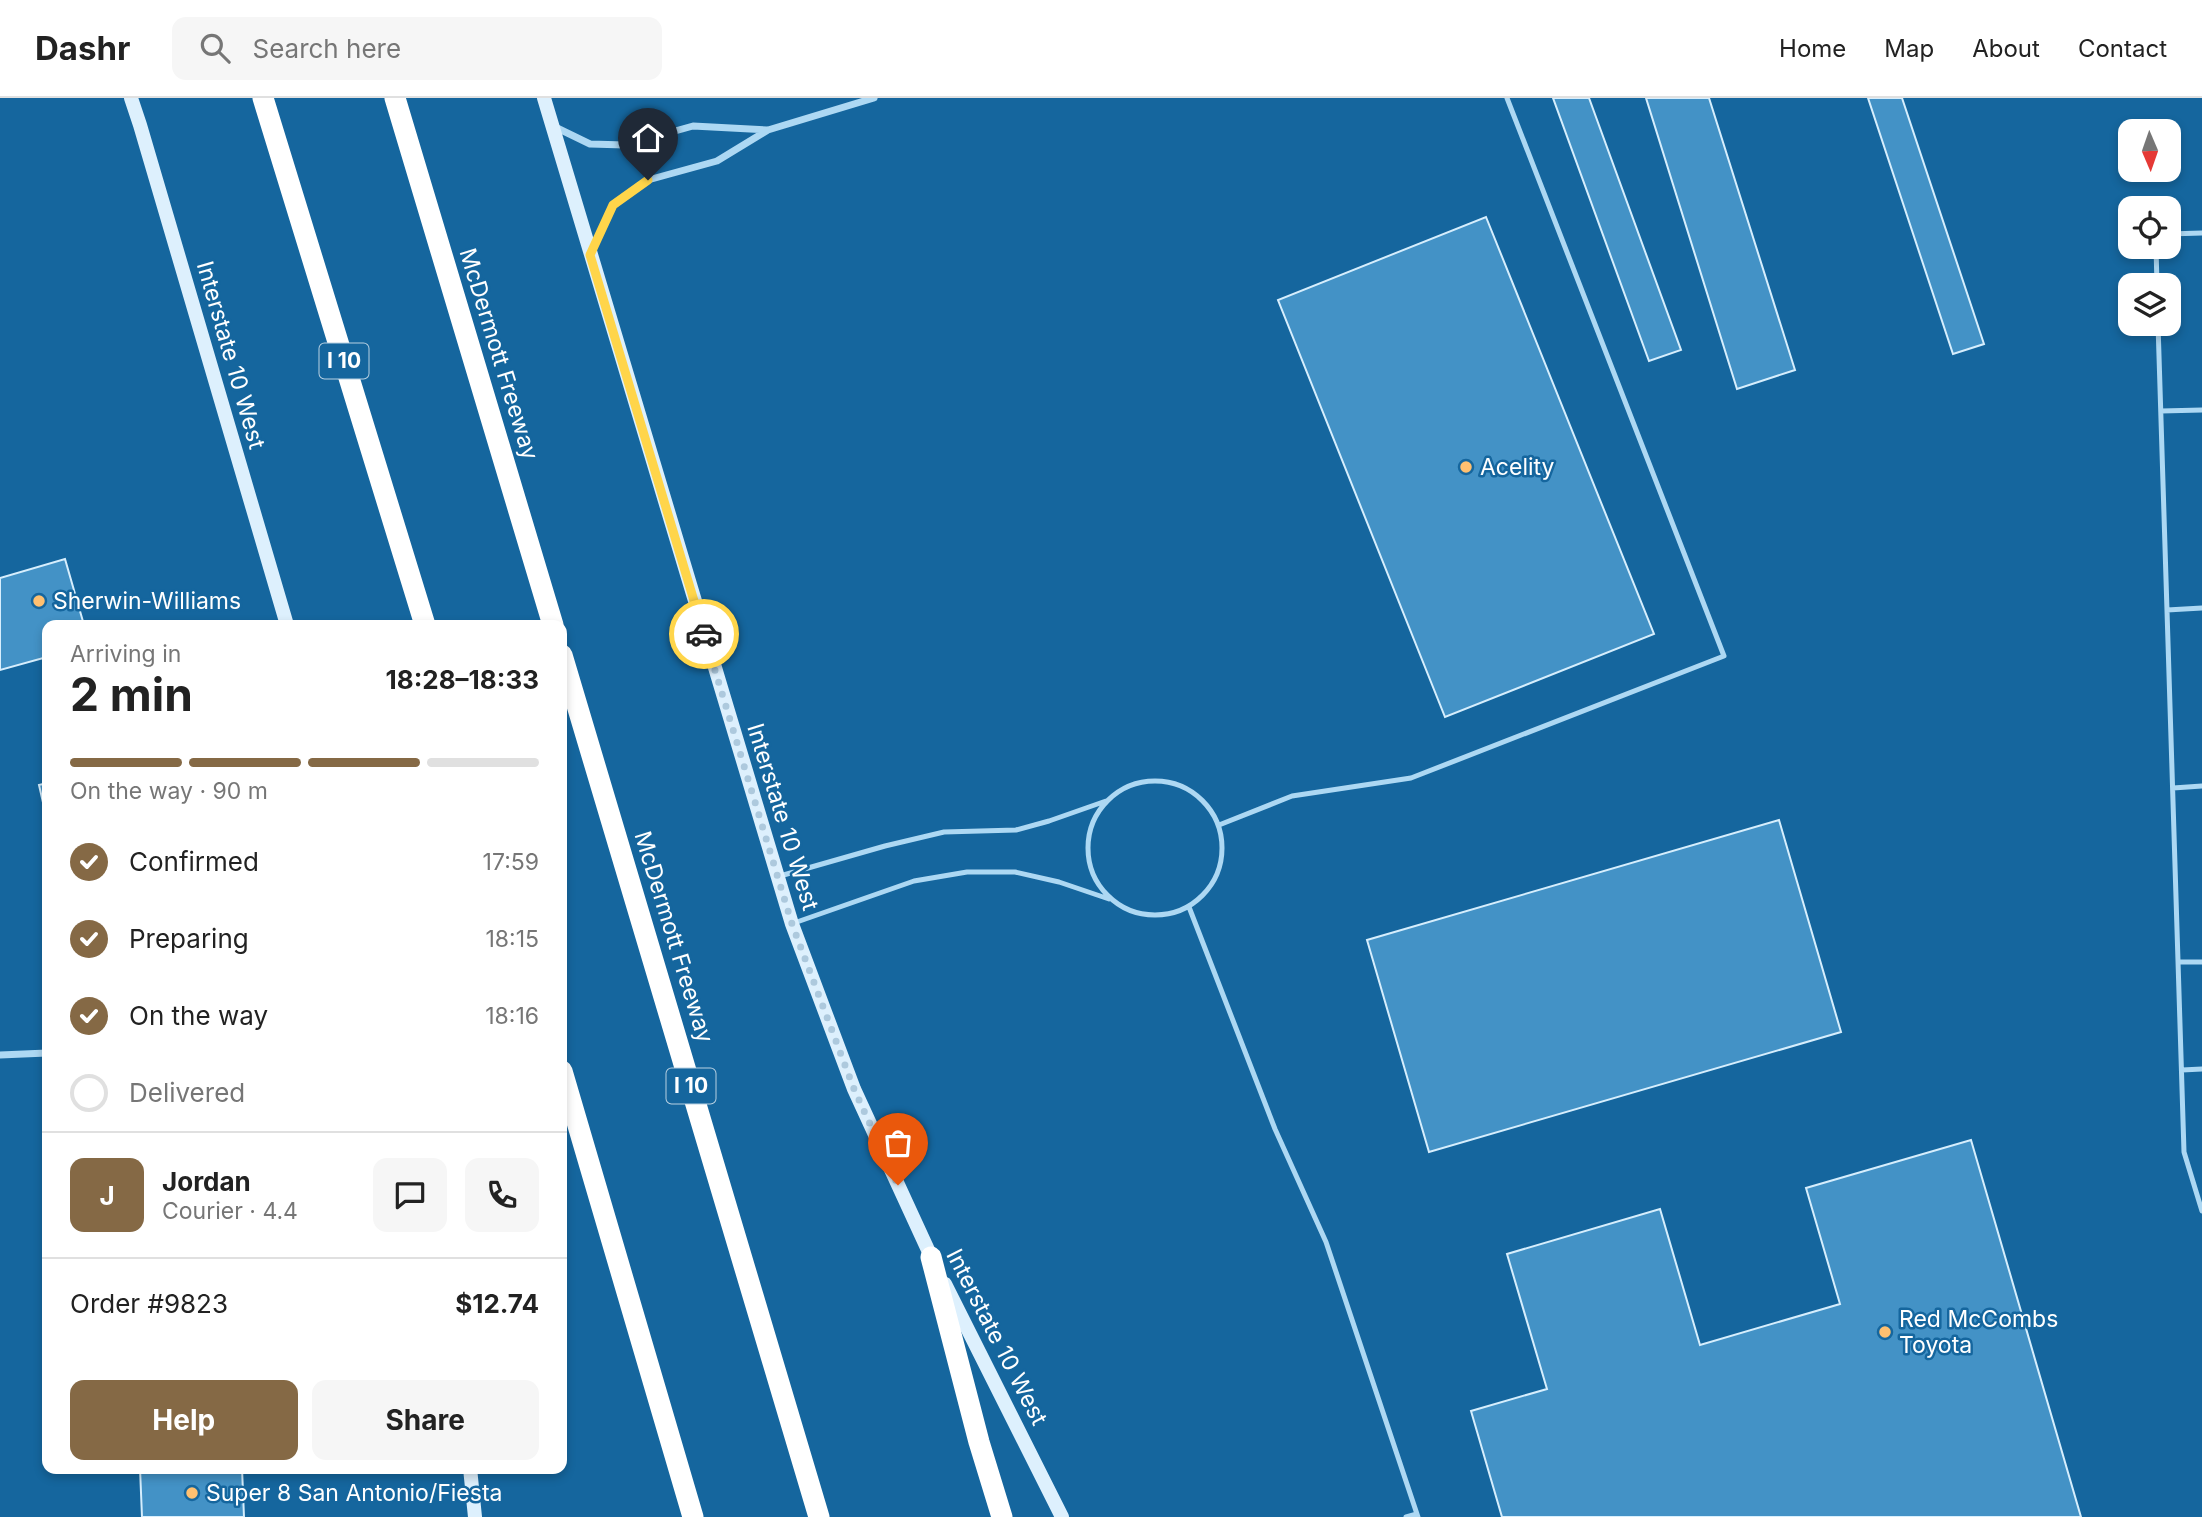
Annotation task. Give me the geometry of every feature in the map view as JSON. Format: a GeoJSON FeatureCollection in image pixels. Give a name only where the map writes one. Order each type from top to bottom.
{"type":"FeatureCollection","features":[{"type":"Feature","properties":{"kind":"highway","name":"I 10"},"geometry":{"type":"LineString","coordinates":[[263,98],[423,620]]}},
{"type":"Feature","properties":{"kind":"highway","name":"McDermott Freeway"},"geometry":{"type":"LineString","coordinates":[[396,98],[552,620]]}},
{"type":"Feature","properties":{"kind":"highway","name":"McDermott Freeway"},"geometry":{"type":"LineString","coordinates":[[567,671],[820,1517]]}},
{"type":"Feature","properties":{"kind":"highway"},"geometry":{"type":"LineString","coordinates":[[567,1087],[693,1517]]}},
{"type":"Feature","properties":{"kind":"highway"},"geometry":{"type":"LineString","coordinates":[[931,1257],[979,1442],[1002,1517]]}},
{"type":"Feature","properties":{"kind":"main road","name":"Interstate 10 West"},"geometry":{"type":"LineString","coordinates":[[131,98],[286,620]]}},
{"type":"Feature","properties":{"kind":"main road","name":"Interstate 10 West"},"geometry":{"type":"LineString","coordinates":[[544,98],[792,924],[854,1089],[931,1257],[1062,1517]]}},
{"type":"Feature","properties":{"kind":"main road"},"geometry":{"type":"LineString","coordinates":[[471,1474],[475,1517]]}},
{"type":"Feature","properties":{"kind":"street"},"geometry":{"type":"LineString","coordinates":[[590,255],[613,205],[648,180],[717,161],[768,130],[874,98]]}},
{"type":"Feature","properties":{"kind":"street"},"geometry":{"type":"LineString","coordinates":[[551,125],[590,144],[625,145],[693,126],[768,130]]}},
{"type":"Feature","properties":{"kind":"street"},"geometry":{"type":"LineString","coordinates":[[0,1055],[42,1054]]}},
{"type":"Feature","properties":{"kind":"lane"},"geometry":{"type":"LineString","coordinates":[[1219,825],[1292,796],[1411,778],[1724,656],[1507,98]]}},
{"type":"Feature","properties":{"kind":"lane"},"geometry":{"type":"LineString","coordinates":[[2181,234],[2202,233]]}},
{"type":"Feature","properties":{"kind":"lane"},"geometry":{"type":"LineString","coordinates":[[2158,336],[2184,1152],[2202,1211]]}},
{"type":"Feature","properties":{"kind":"lane"},"geometry":{"type":"LineString","coordinates":[[2161,411],[2202,410]]}},
{"type":"Feature","properties":{"kind":"lane"},"geometry":{"type":"LineString","coordinates":[[2167,610],[2202,608]]}},
{"type":"Feature","properties":{"kind":"lane"},"geometry":{"type":"LineString","coordinates":[[776,877],[944,832],[1016,830],[1106,801],[1122,789],[1140,782],[1160,780],[1179,785],[1196,794],[1210,808],[1219,825],[1223,848],[1219,872],[1208,892],[1189,907],[1163,916],[1135,913],[1111,900],[1059,882],[1015,872],[967,873],[914,881],[792,924]]}},
{"type":"Feature","properties":{"kind":"lane"},"geometry":{"type":"LineString","coordinates":[[2172,788],[2202,786]]}},
{"type":"Feature","properties":{"kind":"lane"},"geometry":{"type":"LineString","coordinates":[[1106,801],[1091,824],[1087,851],[1094,878],[1111,900]]}},
{"type":"Feature","properties":{"kind":"lane"},"geometry":{"type":"LineString","coordinates":[[1189,907],[1275,1129],[1326,1242],[1418,1516],[1406,1517]]}},
{"type":"Feature","properties":{"kind":"lane"},"geometry":{"type":"LineString","coordinates":[[2178,962],[2202,962]]}},
{"type":"Feature","properties":{"kind":"lane"},"geometry":{"type":"LineString","coordinates":[[2182,1070],[2202,1069]]}},
{"type":"Feature","properties":{"kind":"building"},"geometry":{"type":"Polygon","coordinates":[[[1553,98],[1589,98],[1681,350],[1649,361],[1553,98]]]}},
{"type":"Feature","properties":{"kind":"building"},"geometry":{"type":"Polygon","coordinates":[[[1646,98],[1709,98],[1795,370],[1737,389],[1646,98]]]}},
{"type":"Feature","properties":{"kind":"building"},"geometry":{"type":"Polygon","coordinates":[[[1868,98],[1902,98],[1984,344],[1953,354],[1868,98]]]}},
{"type":"Feature","properties":{"kind":"building","name":"Acelity"},"geometry":{"type":"Polygon","coordinates":[[[1486,217],[1654,634],[1445,717],[1278,300],[1486,217]]]}},
{"type":"Feature","properties":{"kind":"building","name":"Sherwin-Williams"},"geometry":{"type":"Polygon","coordinates":[[[65,559],[83,620],[42,620],[42,658],[0,670],[0,578],[65,559]]]}},
{"type":"Feature","properties":{"kind":"building"},"geometry":{"type":"Polygon","coordinates":[[[1779,820],[1841,1032],[1429,1152],[1367,940],[1779,820]]]}},
{"type":"Feature","properties":{"kind":"building","name":"Red McCombs Toyota"},"geometry":{"type":"Polygon","coordinates":[[[1971,1140],[2081,1517],[1502,1517],[1471,1411],[1547,1389],[1507,1254],[1660,1209],[1700,1345],[1840,1304],[1806,1188],[1971,1140]]]}},
{"type":"Feature","properties":{"kind":"building","name":"Super 8 San Antonio/Fiesta"},"geometry":{"type":"Polygon","coordinates":[[[140,1474],[242,1474],[244,1517],[142,1517],[140,1474]]]}},
{"type":"Feature","properties":{"kind":"way so far"},"geometry":{"type":"LineString","coordinates":[[704,634],[792,924],[854,1089],[898,1185]]}},
{"type":"Feature","properties":{"kind":"place","name":"Acelity"},"geometry":{"type":"Point","coordinates":[1466,467]}},
{"type":"Feature","properties":{"kind":"place","name":"Sherwin-Williams"},"geometry":{"type":"Point","coordinates":[39,601]}},
{"type":"Feature","properties":{"kind":"place","name":"Red McCombs Toyota"},"geometry":{"type":"Point","coordinates":[1885,1332]}},
{"type":"Feature","properties":{"kind":"place","name":"Super 8 San Antonio/Fiesta"},"geometry":{"type":"Point","coordinates":[192,1493]}},
{"type":"Feature","properties":{"kind":"route"},"geometry":{"type":"LineString","coordinates":[[648,180],[613,205],[590,255],[704,634]]}}]}
